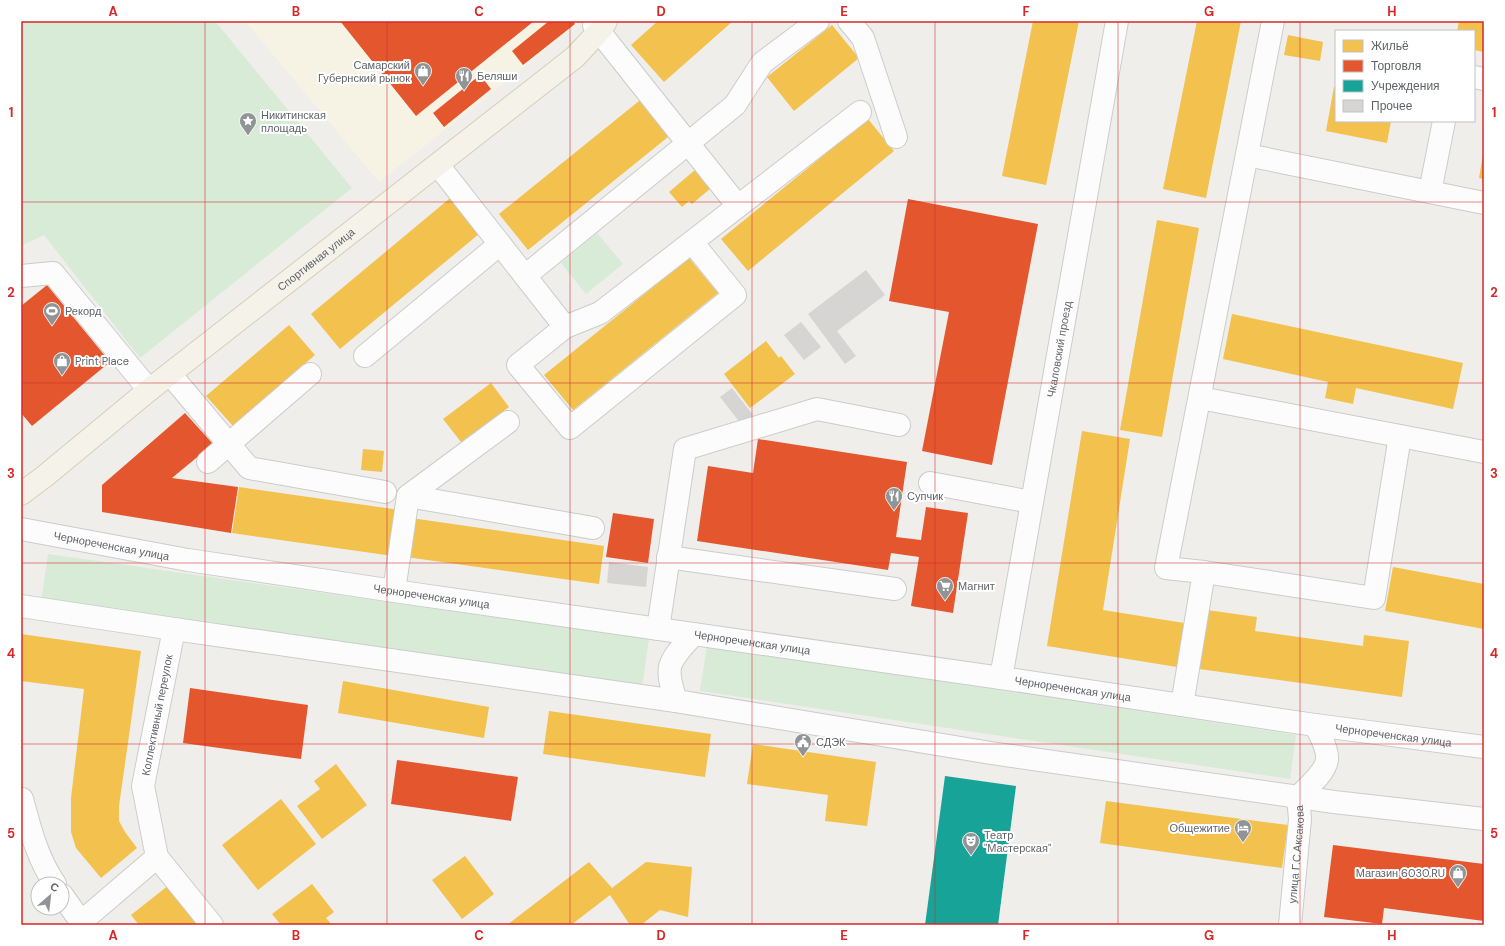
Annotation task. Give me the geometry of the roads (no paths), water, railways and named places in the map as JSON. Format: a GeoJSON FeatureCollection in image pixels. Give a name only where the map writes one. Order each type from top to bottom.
{"type":"FeatureCollection","features":[{"type":"Feature","properties":{"kind":"main road","name":"Спортивная улица"},"geometry":{"type":"LineString","coordinates":[[22,492],[45,476],[149,390],[575,58],[599,26]]}},
{"type":"Feature","properties":{"kind":"street"},"geometry":{"type":"LineString","coordinates":[[525,276],[735,105],[762,63],[818,21]]}},
{"type":"Feature","properties":{"kind":"street"},"geometry":{"type":"LineString","coordinates":[[849,21],[863,38],[896,137]]}},
{"type":"Feature","properties":{"kind":"street","name":"Чкаловский проезд"},"geometry":{"type":"LineString","coordinates":[[1001,678],[1117,21]]}},
{"type":"Feature","properties":{"kind":"street"},"geometry":{"type":"LineString","coordinates":[[1273,21],[1166,568],[1204,572],[1374,598],[1400,436]]}},
{"type":"Feature","properties":{"kind":"street"},"geometry":{"type":"LineString","coordinates":[[599,26],[688,144],[738,206]]}},
{"type":"Feature","properties":{"kind":"street"},"geometry":{"type":"LineString","coordinates":[[692,242],[735,295],[570,428],[518,365],[565,327],[600,313],[860,112]]}},
{"type":"Feature","properties":{"kind":"street"},"geometry":{"type":"LineString","coordinates":[[1430,192],[1444,122]]}},
{"type":"Feature","properties":{"kind":"street"},"geometry":{"type":"LineString","coordinates":[[1247,155],[1484,202]]}},
{"type":"Feature","properties":{"kind":"street"},"geometry":{"type":"LineString","coordinates":[[438,165],[565,327]]}},
{"type":"Feature","properties":{"kind":"street"},"geometry":{"type":"LineString","coordinates":[[365,356],[500,244]]}},
{"type":"Feature","properties":{"kind":"street"},"geometry":{"type":"LineString","coordinates":[[21,276],[53,273],[149,390]]}},
{"type":"Feature","properties":{"kind":"street"},"geometry":{"type":"LineString","coordinates":[[170,374],[230,443],[249,468],[386,492]]}},
{"type":"Feature","properties":{"kind":"street"},"geometry":{"type":"LineString","coordinates":[[208,462],[310,374]]}},
{"type":"Feature","properties":{"kind":"street"},"geometry":{"type":"LineString","coordinates":[[1200,398],[1484,452]]}},
{"type":"Feature","properties":{"kind":"street"},"geometry":{"type":"LineString","coordinates":[[658,629],[685,449],[817,410],[899,425]]}},
{"type":"Feature","properties":{"kind":"street"},"geometry":{"type":"LineString","coordinates":[[394,591],[408,496],[508,422]]}},
{"type":"Feature","properties":{"kind":"street"},"geometry":{"type":"LineString","coordinates":[[930,483],[1032,502]]}},
{"type":"Feature","properties":{"kind":"street"},"geometry":{"type":"LineString","coordinates":[[408,496],[592,528]]}},
{"type":"Feature","properties":{"kind":"street","name":"Чернореченская улица"},"geometry":{"type":"LineString","coordinates":[[21,529],[188,560],[394,591],[1001,678],[1315,725],[1484,747]]}},
{"type":"Feature","properties":{"kind":"street"},"geometry":{"type":"LineString","coordinates":[[668,557],[895,589]]}},
{"type":"Feature","properties":{"kind":"street"},"geometry":{"type":"LineString","coordinates":[[1182,705],[1204,572]]}},
{"type":"Feature","properties":{"kind":"street"},"geometry":{"type":"LineString","coordinates":[[21,606],[676,701],[990,753],[1334,802],[1484,819]]}},
{"type":"Feature","properties":{"kind":"street","name":"Коллективный переулок"},"geometry":{"type":"LineString","coordinates":[[174,629],[143,786],[157,857],[212,925]]}},
{"type":"Feature","properties":{"kind":"street"},"geometry":{"type":"LineString","coordinates":[[676,701],[671,685],[670,668],[680,650],[694,634]]}},
{"type":"Feature","properties":{"kind":"street","name":"улица Г.С.Аксакова"},"geometry":{"type":"LineString","coordinates":[[1290,925],[1300,819],[1298,797],[1317,779],[1327,760],[1324,742],[1315,725]]}},
{"type":"Feature","properties":{"kind":"street"},"geometry":{"type":"LineString","coordinates":[[22,799],[33,840],[49,876]]}},
{"type":"Feature","properties":{"kind":"street"},"geometry":{"type":"LineString","coordinates":[[70,906],[81,922],[157,857]]}},
{"type":"Feature","properties":{"kind":"place","name":"Самарский Губернский рынок"},"geometry":{"type":"Point","coordinates":[423,86]}},
{"type":"Feature","properties":{"kind":"place","name":"Беляши"},"geometry":{"type":"Point","coordinates":[464,91]}},
{"type":"Feature","properties":{"kind":"place","name":"Никитинская площадь"},"geometry":{"type":"Point","coordinates":[248,136]}},
{"type":"Feature","properties":{"kind":"place","name":"Рекорд"},"geometry":{"type":"Point","coordinates":[52,326]}},
{"type":"Feature","properties":{"kind":"place","name":"Print Place"},"geometry":{"type":"Point","coordinates":[62,376]}},
{"type":"Feature","properties":{"kind":"place","name":"Супчик"},"geometry":{"type":"Point","coordinates":[894,511]}},
{"type":"Feature","properties":{"kind":"place","name":"Магнит"},"geometry":{"type":"Point","coordinates":[945,601]}},
{"type":"Feature","properties":{"kind":"place","name":"СДЭК"},"geometry":{"type":"Point","coordinates":[803,757]}},
{"type":"Feature","properties":{"kind":"place","name":"Общежитие"},"geometry":{"type":"Point","coordinates":[1243,843]}},
{"type":"Feature","properties":{"kind":"place","name":"Театр \"Мастерская\""},"geometry":{"type":"Point","coordinates":[971,856]}},
{"type":"Feature","properties":{"kind":"place","name":"Магазин 6030.RU"},"geometry":{"type":"Point","coordinates":[1458,888]}}]}
